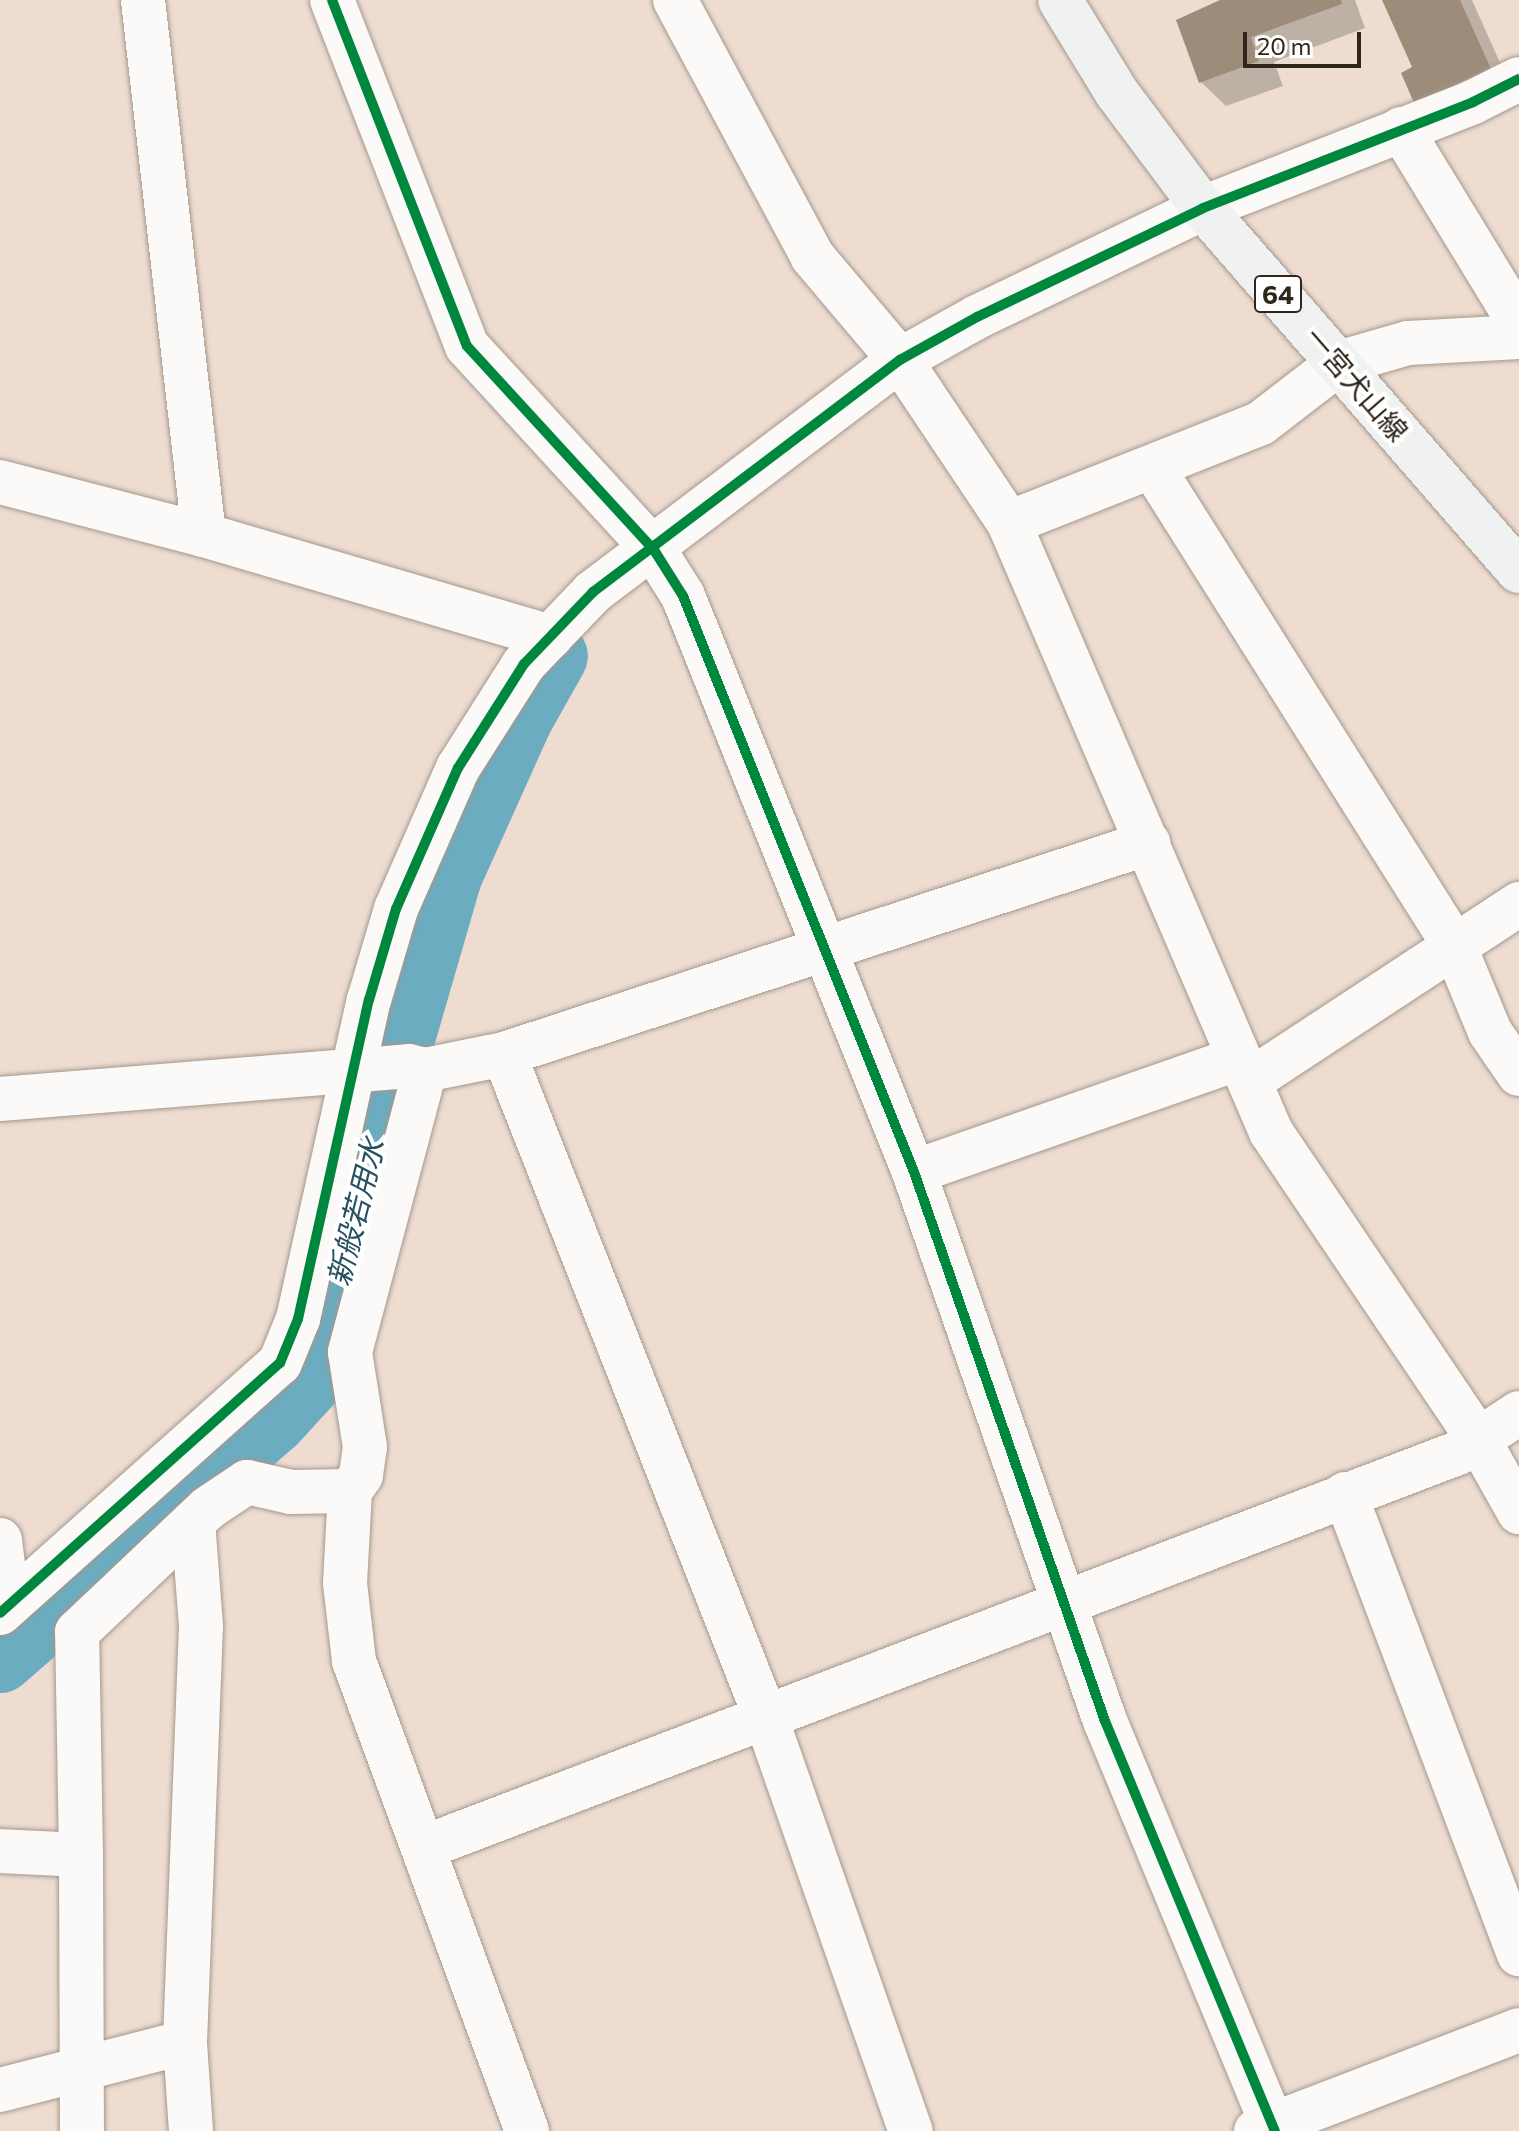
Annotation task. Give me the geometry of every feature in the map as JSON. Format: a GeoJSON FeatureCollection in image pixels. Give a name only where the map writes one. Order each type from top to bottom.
{"type":"FeatureCollection","features":[{"type":"Feature","properties":{"kind":"main road","name":"一宮犬山線"},"geometry":{"type":"LineString","coordinates":[[1060,0],[1117,93],[1203,208],[1519,571]]}},
{"type":"Feature","properties":{"kind":"street"},"geometry":{"type":"LineString","coordinates":[[143,0],[204,535]]}},
{"type":"Feature","properties":{"kind":"street"},"geometry":{"type":"LineString","coordinates":[[332,0],[467,346],[654,550],[683,596],[914,1172],[1105,1721],[1268,2129],[1519,2030]]}},
{"type":"Feature","properties":{"kind":"street"},"geometry":{"type":"LineString","coordinates":[[675,0],[812,256],[900,360],[1009,523],[1271,1132],[1478,1439],[1519,1512]]}},
{"type":"Feature","properties":{"kind":"street"},"geometry":{"type":"LineString","coordinates":[[4,1609],[280,1363],[298,1319],[355,1070],[396,909],[452,782],[524,664],[593,592],[654,550],[900,360],[977,317],[1203,208],[1519,79]]}},
{"type":"Feature","properties":{"kind":"street"},"geometry":{"type":"LineString","coordinates":[[1401,129],[1519,322]]}},
{"type":"Feature","properties":{"kind":"street"},"geometry":{"type":"LineString","coordinates":[[1009,523],[1261,423],[1339,363],[1408,343],[1519,337]]}},
{"type":"Feature","properties":{"kind":"street"},"geometry":{"type":"LineString","coordinates":[[1153,468],[1454,945],[1490,1032],[1519,1074]]}},
{"type":"Feature","properties":{"kind":"street"},"geometry":{"type":"LineString","coordinates":[[0,482],[204,535],[550,637]]}},
{"type":"Feature","properties":{"kind":"street"},"geometry":{"type":"LineString","coordinates":[[0,1099],[355,1070],[417,1068],[504,1054],[1148,843]]}},
{"type":"Feature","properties":{"kind":"street"},"geometry":{"type":"LineString","coordinates":[[914,1172],[1244,1069],[1519,904]]}},
{"type":"Feature","properties":{"kind":"street"},"geometry":{"type":"LineString","coordinates":[[504,1054],[766,1718],[911,2131]]}},
{"type":"Feature","properties":{"kind":"street"},"geometry":{"type":"LineString","coordinates":[[417,1068],[350,1352],[365,1447],[361,1475],[350,1491],[345,1583],[354,1661],[527,2131]]}},
{"type":"Feature","properties":{"kind":"street"},"geometry":{"type":"LineString","coordinates":[[425,1847],[1458,1453],[1519,1413]]}},
{"type":"Feature","properties":{"kind":"street"},"geometry":{"type":"LineString","coordinates":[[82,2131],[77,1632],[193,1522],[247,1482],[291,1492],[350,1491]]}},
{"type":"Feature","properties":{"kind":"street"},"geometry":{"type":"LineString","coordinates":[[1345,1494],[1519,1954]]}},
{"type":"Feature","properties":{"kind":"street"},"geometry":{"type":"LineString","coordinates":[[191,2131],[185,2042],[201,1626],[193,1522]]}},
{"type":"Feature","properties":{"kind":"street"},"geometry":{"type":"LineString","coordinates":[[0,1540],[4,1609]]}},
{"type":"Feature","properties":{"kind":"street"},"geometry":{"type":"LineString","coordinates":[[0,1851],[81,1855]]}},
{"type":"Feature","properties":{"kind":"street"},"geometry":{"type":"LineString","coordinates":[[0,2090],[81,2072],[185,2042]]}},
{"type":"Feature","properties":{"kind":"building"},"geometry":{"type":"Polygon","coordinates":[[[1220,0],[1341,0],[1342,4],[1251,37],[1259,61],[1199,83],[1176,20],[1220,0]]]}},
{"type":"Feature","properties":{"kind":"building"},"geometry":{"type":"Polygon","coordinates":[[[1382,0],[1460,0],[1491,69],[1414,103],[1401,73],[1412,67],[1382,0]]]}},
{"type":"Feature","properties":{"kind":"waterway","name":"新般若用水"},"geometry":{"type":"LineString","coordinates":[[0,1658],[272,1420],[316,1372],[380,1107],[447,876],[518,718],[553,656]]}},
{"type":"Feature","properties":{"kind":"cycle path"},"geometry":{"type":"LineString","coordinates":[[332,0],[467,346],[654,550],[683,596],[914,1172],[1105,1721],[1275,2131]]}},
{"type":"Feature","properties":{"kind":"cycle path"},"geometry":{"type":"LineString","coordinates":[[0,1613],[280,1363],[298,1319],[369,1000],[396,909],[458,768],[524,664],[593,592],[900,360],[977,317],[1203,208],[1473,102],[1519,79]]}}]}
